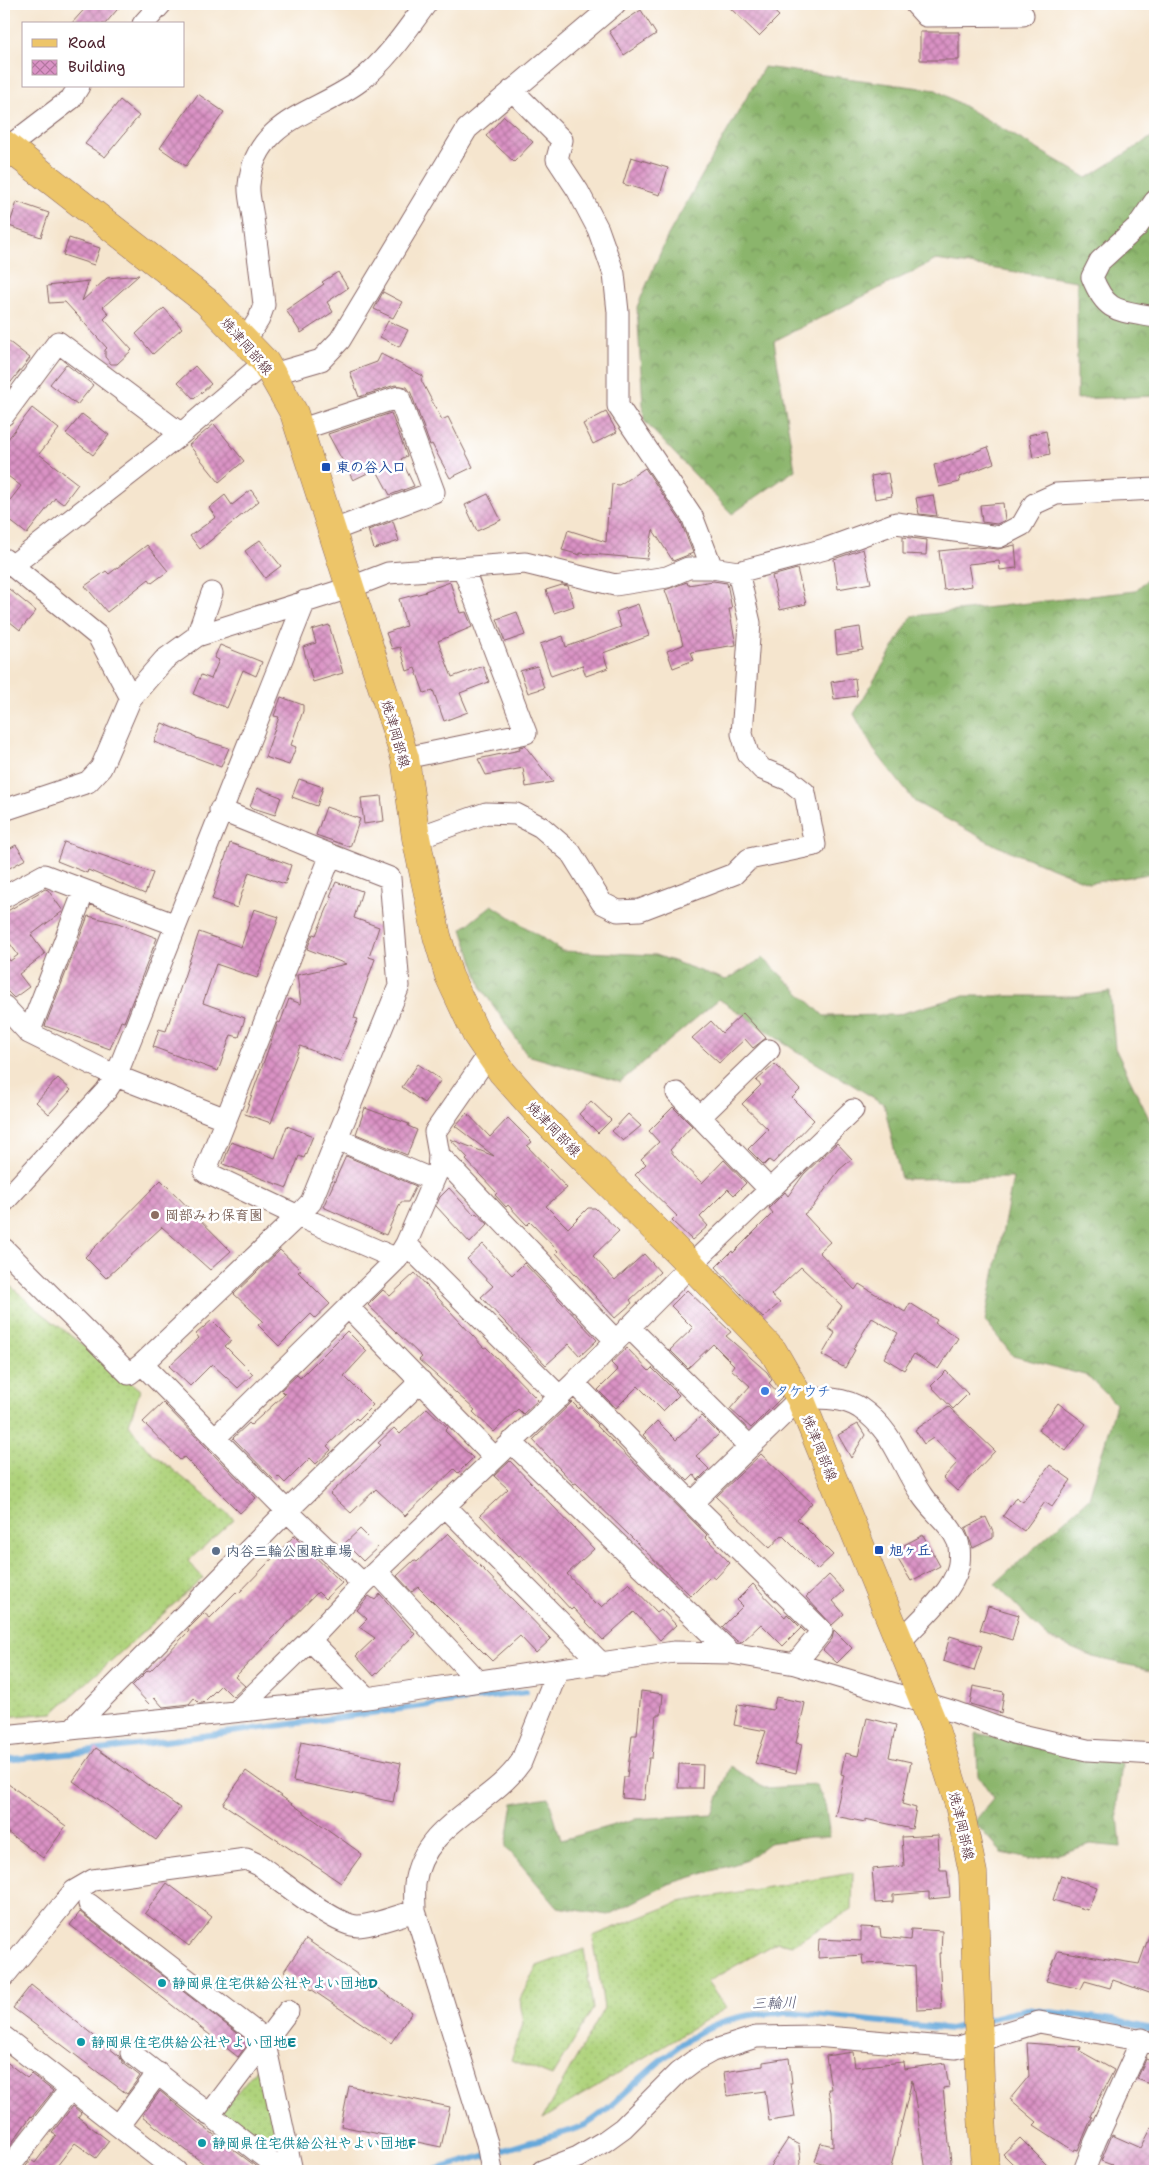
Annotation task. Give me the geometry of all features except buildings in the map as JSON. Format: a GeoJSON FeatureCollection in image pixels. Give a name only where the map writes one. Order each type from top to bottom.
{"type":"FeatureCollection","features":[{"type":"Feature","properties":{"kind":"main road","name":"焼津岡部線"},"geometry":{"type":"LineString","coordinates":[[6,146],[206,301],[269,368],[294,413],[405,758],[416,838],[437,936],[449,976],[476,1034],[502,1072],[538,1113],[691,1265],[773,1351],[800,1398],[922,1702],[934,1726],[959,1805],[973,1873],[985,2171]]}},
{"type":"Feature","properties":{"kind":"street"},"geometry":{"type":"LineString","coordinates":[[145,22],[161,4]]}},
{"type":"Feature","properties":{"kind":"street"},"geometry":{"type":"LineString","coordinates":[[245,341],[259,319],[264,305],[249,185],[256,155],[272,135],[292,119],[359,82],[381,63],[426,4]]}},
{"type":"Feature","properties":{"kind":"street"},"geometry":{"type":"LineString","coordinates":[[132,698],[98,636],[8,562],[269,368],[321,360],[340,340],[467,129],[615,4]]}},
{"type":"Feature","properties":{"kind":"street"},"geometry":{"type":"LineString","coordinates":[[915,4],[926,16],[1023,15]]}},
{"type":"Feature","properties":{"kind":"street"},"geometry":{"type":"LineString","coordinates":[[6,146],[72,99],[78,88]]}},
{"type":"Feature","properties":{"kind":"street"},"geometry":{"type":"LineString","coordinates":[[512,90],[562,140],[557,160],[578,191],[598,229],[614,274],[618,312],[618,406],[692,516],[712,568]]}},
{"type":"Feature","properties":{"kind":"street"},"geometry":{"type":"LineString","coordinates":[[1155,201],[1137,226],[1100,261],[1092,277],[1099,296],[1112,308],[1155,318]]}},
{"type":"Feature","properties":{"kind":"street"},"geometry":{"type":"LineString","coordinates":[[4,416],[58,342],[182,434]]}},
{"type":"Feature","properties":{"kind":"street"},"geometry":{"type":"LineString","coordinates":[[299,430],[399,397],[434,492],[332,531]]}},
{"type":"Feature","properties":{"kind":"street"},"geometry":{"type":"LineString","coordinates":[[4,810],[88,782],[101,768],[132,698],[164,660],[197,636],[349,588],[388,573],[525,563],[615,585],[667,577],[688,568],[712,568],[738,572],[825,549],[896,523],[999,537],[1022,525],[1034,504],[1056,494],[1155,489]]}},
{"type":"Feature","properties":{"kind":"street"},"geometry":{"type":"LineString","coordinates":[[405,758],[526,733],[463,568]]}},
{"type":"Feature","properties":{"kind":"street"},"geometry":{"type":"LineString","coordinates":[[416,838],[486,813],[516,814],[541,827],[571,853],[602,903],[618,910],[640,910],[734,874],[749,859],[815,845],[805,793],[788,780],[762,769],[748,754],[742,734],[750,623],[738,572]]}},
{"type":"Feature","properties":{"kind":"street"},"geometry":{"type":"LineString","coordinates":[[197,636],[212,594]]}},
{"type":"Feature","properties":{"kind":"street"},"geometry":{"type":"LineString","coordinates":[[4,1202],[106,1091],[116,1076],[220,810],[305,602]]}},
{"type":"Feature","properties":{"kind":"street"},"geometry":{"type":"LineString","coordinates":[[4,1249],[129,1374],[142,1364],[311,1202],[399,986],[390,878],[220,810]]}},
{"type":"Feature","properties":{"kind":"street"},"geometry":{"type":"LineString","coordinates":[[331,855],[205,1172],[298,1216],[402,1251],[567,1390],[692,1504],[822,1631],[795,1664]]}},
{"type":"Feature","properties":{"kind":"street"},"geometry":{"type":"LineString","coordinates":[[4,897],[44,875],[176,925]]}},
{"type":"Feature","properties":{"kind":"street"},"geometry":{"type":"LineString","coordinates":[[30,1033],[84,891]]}},
{"type":"Feature","properties":{"kind":"street"},"geometry":{"type":"LineString","coordinates":[[4,1006],[30,1033],[116,1076],[226,1119]]}},
{"type":"Feature","properties":{"kind":"street"},"geometry":{"type":"LineString","coordinates":[[700,1117],[769,1050]]}},
{"type":"Feature","properties":{"kind":"street"},"geometry":{"type":"LineString","coordinates":[[215,1438],[402,1251],[438,1170],[439,1156],[435,1132],[489,1054]]}},
{"type":"Feature","properties":{"kind":"street"},"geometry":{"type":"LineString","coordinates":[[677,1093],[770,1190]]}},
{"type":"Feature","properties":{"kind":"street"},"geometry":{"type":"LineString","coordinates":[[237,1711],[370,1578],[567,1390],[691,1265],[853,1110]]}},
{"type":"Feature","properties":{"kind":"street"},"geometry":{"type":"LineString","coordinates":[[336,1139],[433,1180]]}},
{"type":"Feature","properties":{"kind":"street"},"geometry":{"type":"LineString","coordinates":[[439,1156],[622,1334],[750,1447]]}},
{"type":"Feature","properties":{"kind":"street"},"geometry":{"type":"LineString","coordinates":[[348,1307],[495,1458]]}},
{"type":"Feature","properties":{"kind":"street"},"geometry":{"type":"LineString","coordinates":[[142,1364],[288,1511],[370,1578],[478,1681]]}},
{"type":"Feature","properties":{"kind":"street"},"geometry":{"type":"LineString","coordinates":[[73,1728],[288,1511],[421,1382]]}},
{"type":"Feature","properties":{"kind":"street"},"geometry":{"type":"LineString","coordinates":[[692,1504],[800,1398],[839,1400],[857,1407],[878,1421],[894,1444],[921,1495],[950,1526],[959,1544],[958,1569],[948,1589],[899,1643]]}},
{"type":"Feature","properties":{"kind":"street"},"geometry":{"type":"LineString","coordinates":[[511,1442],[731,1653]]}},
{"type":"Feature","properties":{"kind":"street"},"geometry":{"type":"LineString","coordinates":[[444,1506],[602,1664]]}},
{"type":"Feature","properties":{"kind":"street"},"geometry":{"type":"LineString","coordinates":[[310,1640],[367,1698]]}},
{"type":"Feature","properties":{"kind":"street"},"geometry":{"type":"LineString","coordinates":[[4,1736],[367,1698],[674,1652],[731,1653],[795,1664],[922,1702],[1013,1733],[1087,1750],[1155,1754]]}},
{"type":"Feature","properties":{"kind":"street"},"geometry":{"type":"LineString","coordinates":[[492,2171],[487,2143],[415,1911],[415,1883],[422,1861],[432,1843],[442,1831],[512,1775],[530,1745],[558,1670]]}},
{"type":"Feature","properties":{"kind":"street"},"geometry":{"type":"LineString","coordinates":[[4,1976],[74,1891],[93,1880],[246,1859],[334,1918],[349,1924],[360,1926],[415,1911]]}},
{"type":"Feature","properties":{"kind":"street"},"geometry":{"type":"LineString","coordinates":[[89,1904],[266,2042],[292,2171]]}},
{"type":"Feature","properties":{"kind":"street"},"geometry":{"type":"LineString","coordinates":[[209,2116],[288,2011]]}},
{"type":"Feature","properties":{"kind":"street"},"geometry":{"type":"LineString","coordinates":[[542,2171],[578,2157],[605,2141],[623,2128],[678,2073],[712,2051],[741,2040],[756,2037],[795,2036],[956,2048],[1039,2022],[1149,2041],[1095,2142],[1084,2171]]}},
{"type":"Feature","properties":{"kind":"street"},"geometry":{"type":"LineString","coordinates":[[4,2037],[176,2171]]}},
{"type":"Feature","properties":{"kind":"street"},"geometry":{"type":"LineString","coordinates":[[131,2054],[158,2073],[209,2116],[282,2171]]}},
{"type":"Feature","properties":{"kind":"street"},"geometry":{"type":"LineString","coordinates":[[119,2125],[158,2073]]}},
{"type":"Feature","properties":{"kind":"street"},"geometry":{"type":"LineString","coordinates":[[6,2171],[71,2088]]}},
{"type":"Feature","properties":{"kind":"green space"},"geometry":{"type":"Polygon","coordinates":[[[764,67],[936,90],[1087,178],[1155,135],[1155,396],[1077,399],[1077,281],[936,260],[774,341],[795,470],[732,514],[644,421],[637,307],[668,235],[764,67]]]}},
{"type":"Feature","properties":{"kind":"green space"},"geometry":{"type":"Polygon","coordinates":[[[1155,572],[1155,873],[1090,883],[997,846],[915,802],[874,750],[854,714],[912,616],[1135,591],[1155,572]]]}},
{"type":"Feature","properties":{"kind":"green space"},"geometry":{"type":"Polygon","coordinates":[[[492,905],[562,951],[656,955],[726,980],[763,958],[824,1016],[896,1015],[962,996],[1076,996],[1110,992],[1115,1048],[1155,1131],[1155,1671],[1093,1657],[1048,1638],[995,1584],[1089,1498],[1116,1404],[1088,1376],[1013,1356],[985,1321],[1013,1178],[901,1179],[884,1104],[793,1049],[719,999],[620,1082],[527,1055],[482,989],[462,929],[492,905]]]}},
{"type":"Feature","properties":{"kind":"green space"},"geometry":{"type":"Polygon","coordinates":[[[4,1280],[33,1306],[140,1390],[129,1424],[146,1448],[234,1519],[188,1561],[203,1578],[53,1713],[4,1717],[4,1280]]]}},
{"type":"Feature","properties":{"kind":"green space"},"geometry":{"type":"Polygon","coordinates":[[[976,1733],[1122,1763],[1117,1805],[1121,1847],[1090,1844],[1059,1854],[1029,1859],[1002,1853],[974,1822],[994,1798],[978,1776],[976,1733]]]}},
{"type":"Feature","properties":{"kind":"green space"},"geometry":{"type":"Polygon","coordinates":[[[731,1766],[764,1788],[816,1785],[825,1803],[830,1837],[809,1837],[769,1843],[745,1861],[669,1884],[608,1915],[557,1907],[506,1847],[513,1803],[548,1797],[561,1840],[635,1819],[712,1814],[731,1766]]]}},
{"type":"Feature","properties":{"kind":"green space"},"geometry":{"type":"Polygon","coordinates":[[[853,1873],[852,1909],[792,1945],[777,1942],[707,1982],[726,2008],[542,2119],[604,2008],[593,1936],[679,1902],[853,1873]]]}},
{"type":"Feature","properties":{"kind":"green space"},"geometry":{"type":"Polygon","coordinates":[[[584,1949],[593,2009],[552,2076],[511,2060],[523,2024],[520,1999],[537,1966],[584,1949]]]}},
{"type":"Feature","properties":{"kind":"green space"},"geometry":{"type":"Polygon","coordinates":[[[262,2062],[285,2160],[221,2112],[262,2062]]]}},
{"type":"Feature","properties":{"kind":"waterway"},"geometry":{"type":"LineString","coordinates":[[4,1760],[85,1752],[526,1692]]}},
{"type":"Feature","properties":{"kind":"waterway","name":"三輪川"},"geometry":{"type":"LineString","coordinates":[[985,2020],[1027,2009],[1113,2020],[1155,2030]]}},
{"type":"Feature","properties":{"kind":"waterway","name":"三輪川"},"geometry":{"type":"LineString","coordinates":[[431,2171],[585,2125],[604,2112],[686,2040],[722,2022],[765,2014],[793,2013],[951,2029],[973,2023]]}},
{"type":"Feature","properties":{"kind":"place","name":"東の谷入口"},"geometry":{"type":"Point","coordinates":[326,467]}},
{"type":"Feature","properties":{"kind":"place","name":"岡部みわ保育園"},"geometry":{"type":"Point","coordinates":[155,1215]}},
{"type":"Feature","properties":{"kind":"place","name":"タケウチ"},"geometry":{"type":"Point","coordinates":[765,1391]}},
{"type":"Feature","properties":{"kind":"place","name":"旭ヶ丘"},"geometry":{"type":"Point","coordinates":[879,1550]}},
{"type":"Feature","properties":{"kind":"place","name":"内谷三輪公園駐車場"},"geometry":{"type":"Point","coordinates":[216,1551]}},
{"type":"Feature","properties":{"kind":"place","name":"静岡県住宅供給公社やよい団地D"},"geometry":{"type":"Point","coordinates":[162,1983]}},
{"type":"Feature","properties":{"kind":"place","name":"静岡県住宅供給公社やよい団地E"},"geometry":{"type":"Point","coordinates":[81,2042]}},
{"type":"Feature","properties":{"kind":"place","name":"静岡県住宅供給公社やよい団地F"},"geometry":{"type":"Point","coordinates":[202,2143]}}]}
